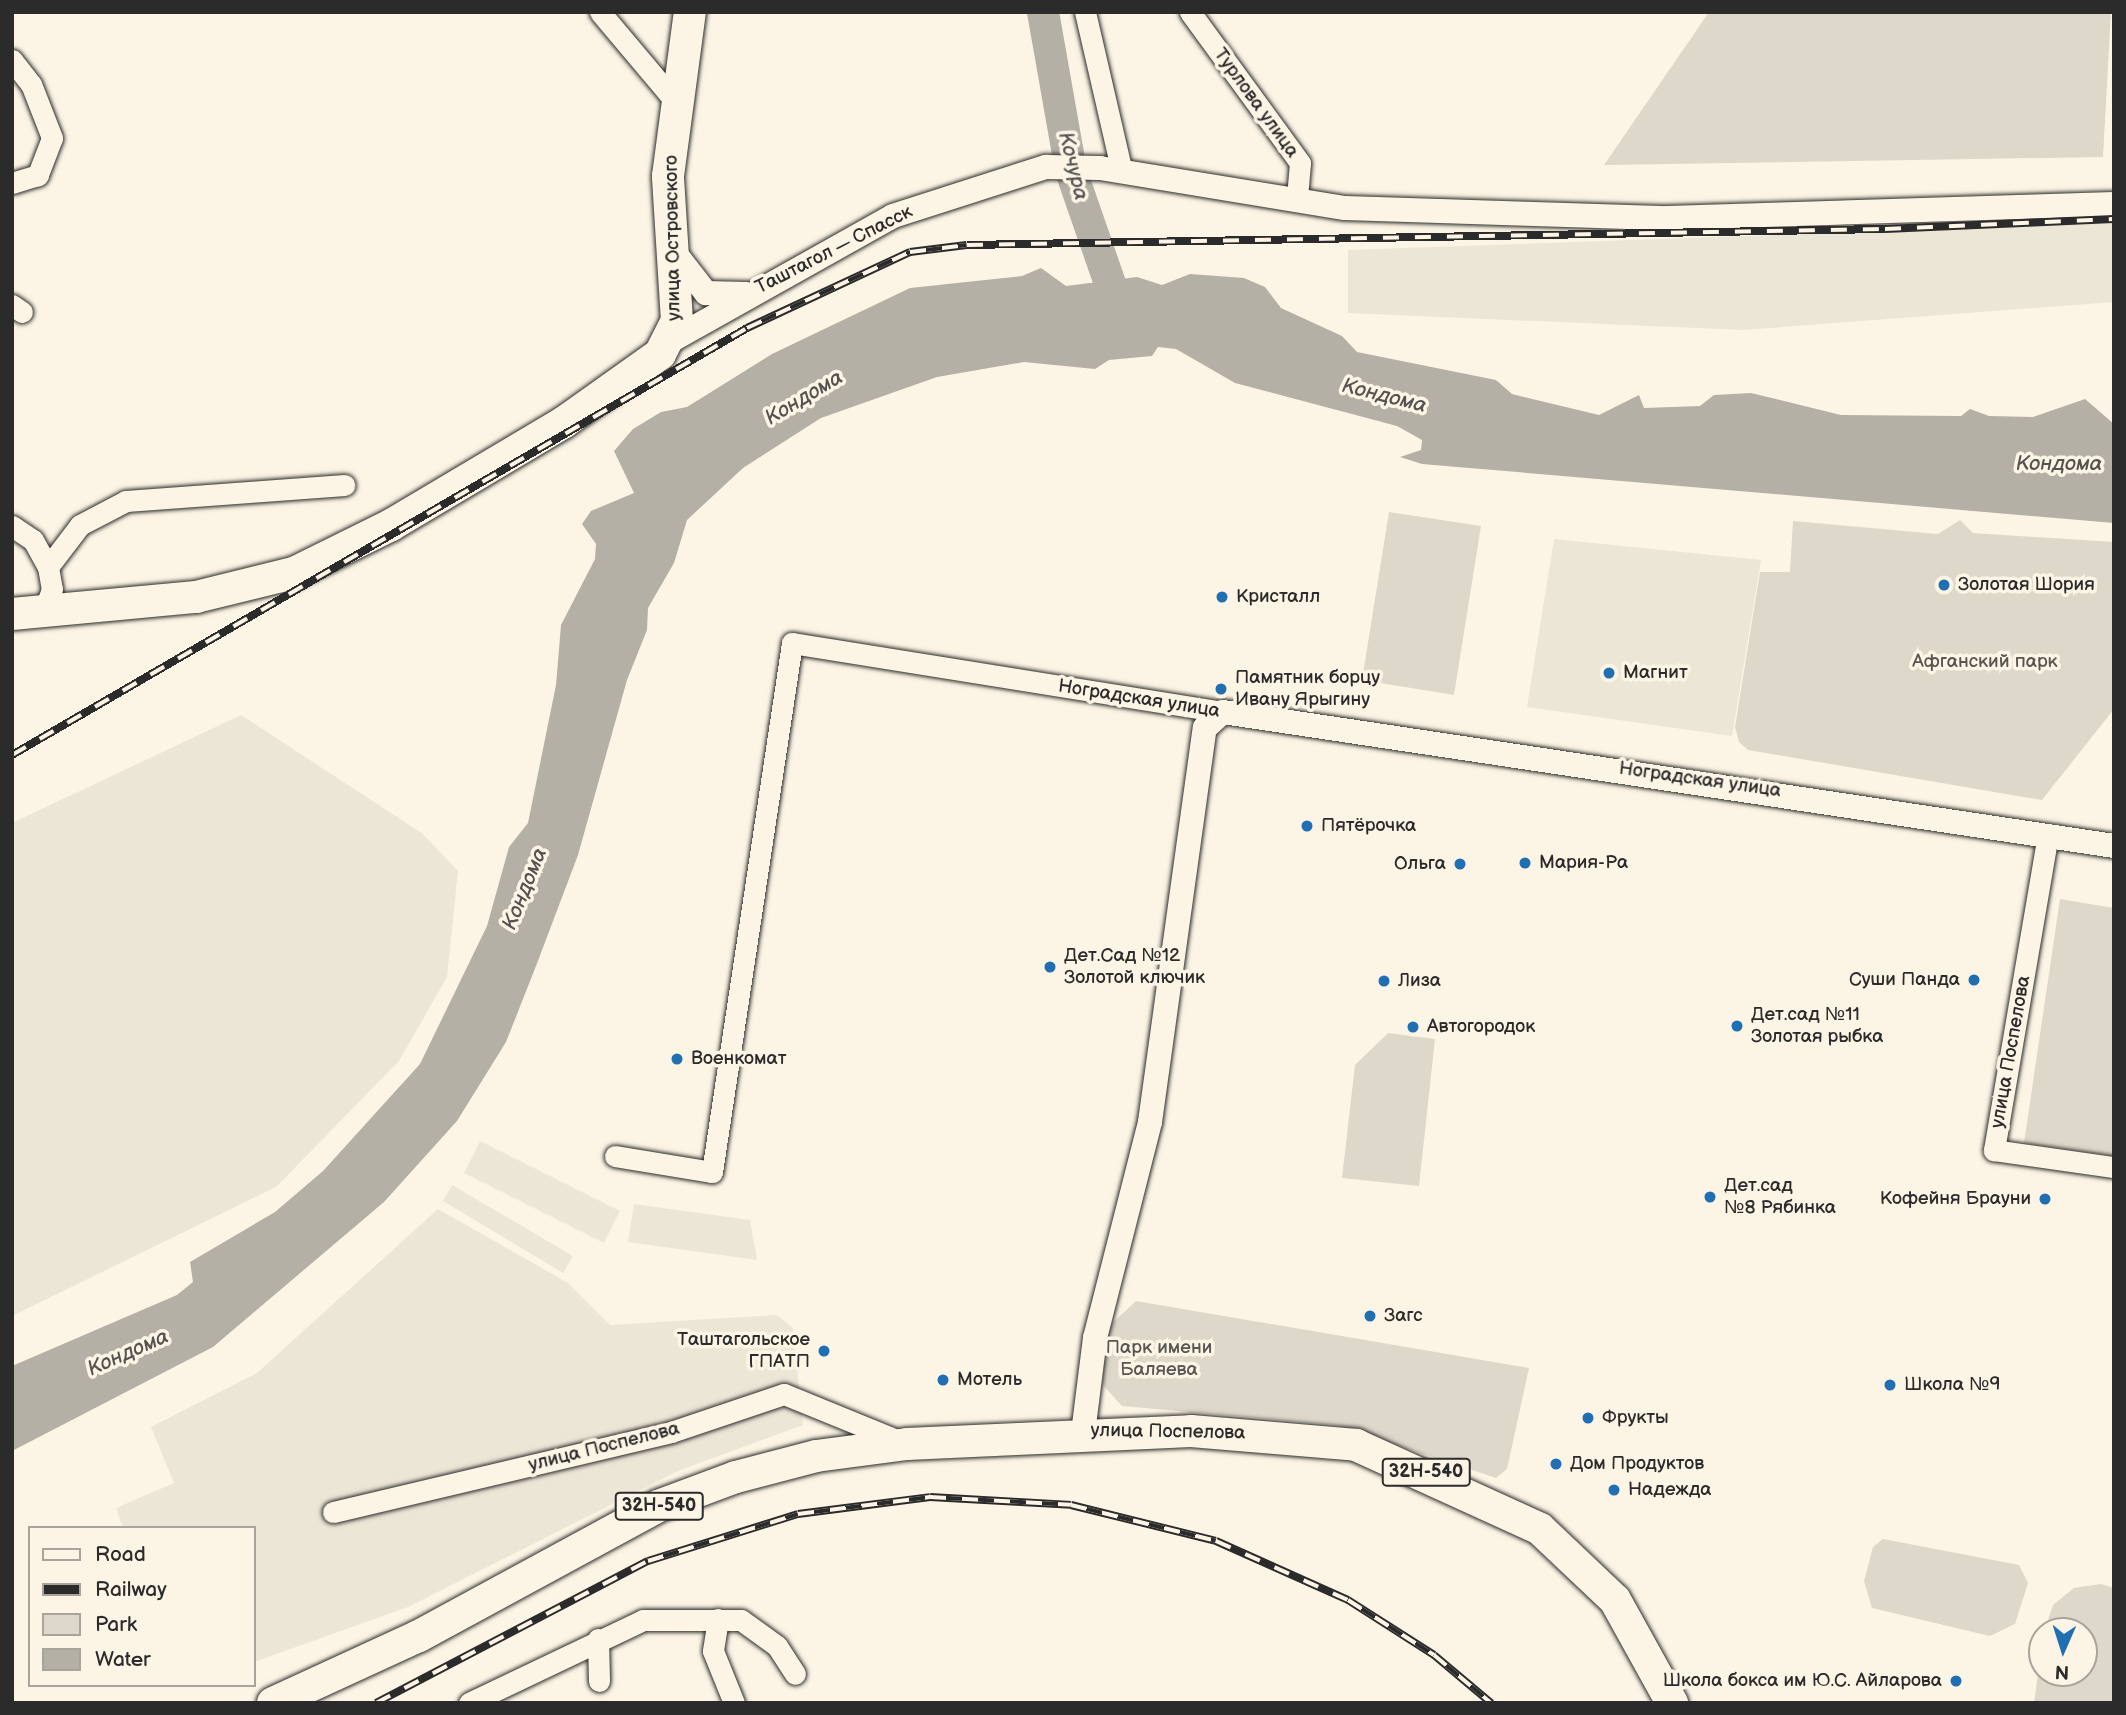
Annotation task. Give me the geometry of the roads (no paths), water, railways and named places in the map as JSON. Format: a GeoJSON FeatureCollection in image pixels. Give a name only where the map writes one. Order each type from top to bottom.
{"type":"FeatureCollection","features":[{"type":"Feature","properties":{"kind":"main road","name":"улица Островского"},"geometry":{"type":"LineString","coordinates":[[672,340],[677,302],[669,239],[675,101],[690,12]]}},
{"type":"Feature","properties":{"kind":"main road"},"geometry":{"type":"LineString","coordinates":[[12,614],[45,608],[196,597],[294,573],[391,525],[563,423],[643,369],[672,340]]}},
{"type":"Feature","properties":{"kind":"main road","name":"улица Поспелова"},"geometry":{"type":"LineString","coordinates":[[1083,1433],[1203,1431],[1343,1443],[1478,1495],[1540,1529],[1588,1569],[1643,1644],[1672,1703]]}},
{"type":"Feature","properties":{"kind":"main road","name":"32Н-540"},"geometry":{"type":"LineString","coordinates":[[273,1703],[419,1636],[657,1506],[816,1456],[907,1444],[1083,1433]]}},
{"type":"Feature","properties":{"kind":"street"},"geometry":{"type":"LineString","coordinates":[[600,12],[675,101]]}},
{"type":"Feature","properties":{"kind":"street"},"geometry":{"type":"LineString","coordinates":[[1085,12],[1111,170]]}},
{"type":"Feature","properties":{"kind":"street","name":"Турлова улица"},"geometry":{"type":"LineString","coordinates":[[1190,12],[1300,163],[1297,201]]}},
{"type":"Feature","properties":{"kind":"street"},"geometry":{"type":"LineString","coordinates":[[12,60],[31,84],[52,138],[38,175],[12,183]]}},
{"type":"Feature","properties":{"kind":"street","name":"Таштагол — Спасск"},"geometry":{"type":"LineString","coordinates":[[672,340],[747,294],[893,216],[1046,167],[1111,170],[1345,208],[1668,218],[2114,204]]}},
{"type":"Feature","properties":{"kind":"street"},"geometry":{"type":"LineString","coordinates":[[669,239],[694,285],[706,293],[747,294]]}},
{"type":"Feature","properties":{"kind":"street"},"geometry":{"type":"LineString","coordinates":[[48,567],[80,525],[126,501],[344,485]]}},
{"type":"Feature","properties":{"kind":"street"},"geometry":{"type":"LineString","coordinates":[[12,526],[33,540],[48,567],[52,589],[45,608]]}},
{"type":"Feature","properties":{"kind":"street","name":"Ноградская улица"},"geometry":{"type":"LineString","coordinates":[[615,1156],[712,1172],[792,643],[1223,712],[2114,846]]}},
{"type":"Feature","properties":{"kind":"street","name":"улица Поспелова"},"geometry":{"type":"LineString","coordinates":[[1083,1433],[1095,1338],[1150,1122],[1183,914],[1206,728],[1223,712]]}},
{"type":"Feature","properties":{"kind":"street","name":"улица Поспелова"},"geometry":{"type":"LineString","coordinates":[[2048,834],[1994,1150],[2114,1167]]}},
{"type":"Feature","properties":{"kind":"street","name":"улица Поспелова"},"geometry":{"type":"LineString","coordinates":[[333,1512],[671,1432],[784,1394],[907,1444]]}},
{"type":"Feature","properties":{"kind":"street"},"geometry":{"type":"LineString","coordinates":[[718,1619],[713,1651],[734,1703]]}},
{"type":"Feature","properties":{"kind":"street"},"geometry":{"type":"LineString","coordinates":[[469,1703],[598,1639],[643,1620],[741,1620],[768,1639],[795,1674]]}},
{"type":"Feature","properties":{"kind":"street"},"geometry":{"type":"LineString","coordinates":[[598,1639],[599,1681]]}},
{"type":"Feature","properties":{"kind":"water","name":"Кондома"},"geometry":{"type":"Polygon","coordinates":[[[1041,268],[1066,286],[1137,277],[1162,285],[1190,274],[1244,278],[1265,287],[1281,308],[1342,336],[1357,352],[1496,380],[1512,394],[1599,415],[1639,395],[1644,408],[1700,406],[1714,395],[1751,393],[1841,415],[1961,416],[1970,409],[1989,416],[2033,417],[2085,399],[2114,424],[2114,523],[1422,464],[1400,457],[1421,450],[1422,440],[1397,426],[1235,383],[1176,349],[1158,347],[1152,356],[1109,360],[1095,369],[1024,362],[937,377],[821,418],[743,468],[687,520],[674,563],[648,608],[647,630],[627,680],[578,855],[536,966],[506,1042],[457,1121],[384,1202],[213,1347],[12,1451],[12,1366],[177,1295],[193,1282],[190,1262],[275,1212],[323,1171],[420,1064],[487,926],[509,847],[528,823],[556,685],[561,625],[595,559],[596,544],[582,524],[591,511],[634,493],[614,451],[633,429],[661,412],[687,407],[772,354],[910,288],[1022,276],[1041,268]]]}},
{"type":"Feature","properties":{"kind":"waterway","name":"Кочура"},"geometry":{"type":"LineString","coordinates":[[1043,12],[1071,171],[1121,315]]}},
{"type":"Feature","properties":{"kind":"railway"},"geometry":{"type":"LineString","coordinates":[[12,755],[747,328],[910,252],[967,245],[1885,229],[2114,219]]}},
{"type":"Feature","properties":{"kind":"railway"},"geometry":{"type":"LineString","coordinates":[[376,1703],[648,1561],[798,1514],[930,1497],[1071,1505],[1216,1541],[1348,1600],[1434,1655],[1491,1703]]}},
{"type":"Feature","properties":{"kind":"place","name":"Золотая Шория"},"geometry":{"type":"Point","coordinates":[1944,585]}},
{"type":"Feature","properties":{"kind":"place","name":"Кристалл"},"geometry":{"type":"Point","coordinates":[1222,597]}},
{"type":"Feature","properties":{"kind":"place","name":"Магнит"},"geometry":{"type":"Point","coordinates":[1609,673]}},
{"type":"Feature","properties":{"kind":"place","name":"Памятник борцу Ивану Ярыгину"},"geometry":{"type":"Point","coordinates":[1221,689]}},
{"type":"Feature","properties":{"kind":"place","name":"Пятёрочка"},"geometry":{"type":"Point","coordinates":[1307,826]}},
{"type":"Feature","properties":{"kind":"place","name":"Мария-Ра"},"geometry":{"type":"Point","coordinates":[1525,863]}},
{"type":"Feature","properties":{"kind":"place","name":"Ольга"},"geometry":{"type":"Point","coordinates":[1460,864]}},
{"type":"Feature","properties":{"kind":"place","name":"Дет.Сад №12 Золотой ключик"},"geometry":{"type":"Point","coordinates":[1050,967]}},
{"type":"Feature","properties":{"kind":"place","name":"Суши Панда"},"geometry":{"type":"Point","coordinates":[1974,980]}},
{"type":"Feature","properties":{"kind":"place","name":"Лиза"},"geometry":{"type":"Point","coordinates":[1384,981]}},
{"type":"Feature","properties":{"kind":"place","name":"Дет.сад №11 Золотая рыбка"},"geometry":{"type":"Point","coordinates":[1737,1026]}},
{"type":"Feature","properties":{"kind":"place","name":"Автогородок"},"geometry":{"type":"Point","coordinates":[1413,1027]}},
{"type":"Feature","properties":{"kind":"place","name":"Военкомат"},"geometry":{"type":"Point","coordinates":[677,1059]}},
{"type":"Feature","properties":{"kind":"place","name":"Дет.сад №8 Рябинка"},"geometry":{"type":"Point","coordinates":[1710,1197]}},
{"type":"Feature","properties":{"kind":"place","name":"Кофейня Брауни"},"geometry":{"type":"Point","coordinates":[2045,1199]}},
{"type":"Feature","properties":{"kind":"place","name":"Загс"},"geometry":{"type":"Point","coordinates":[1370,1316]}},
{"type":"Feature","properties":{"kind":"place","name":"Таштагольское ГПАТП"},"geometry":{"type":"Point","coordinates":[824,1351]}},
{"type":"Feature","properties":{"kind":"place","name":"Мотель"},"geometry":{"type":"Point","coordinates":[943,1380]}},
{"type":"Feature","properties":{"kind":"place","name":"Школа №9"},"geometry":{"type":"Point","coordinates":[1890,1385]}},
{"type":"Feature","properties":{"kind":"place","name":"Фрукты"},"geometry":{"type":"Point","coordinates":[1588,1418]}},
{"type":"Feature","properties":{"kind":"place","name":"Дом Продуктов"},"geometry":{"type":"Point","coordinates":[1556,1464]}},
{"type":"Feature","properties":{"kind":"place","name":"Надежда"},"geometry":{"type":"Point","coordinates":[1614,1490]}},
{"type":"Feature","properties":{"kind":"place","name":"Школа бокса им Ю.С. Айларова"},"geometry":{"type":"Point","coordinates":[1956,1681]}},
{"type":"Feature","properties":{"kind":"park label","name":"Афганский парк"},"geometry":{"type":"Point","coordinates":[1985,662]}},
{"type":"Feature","properties":{"kind":"park label","name":"Парк имени Баляева"},"geometry":{"type":"Point","coordinates":[1159,1359]}}]}
